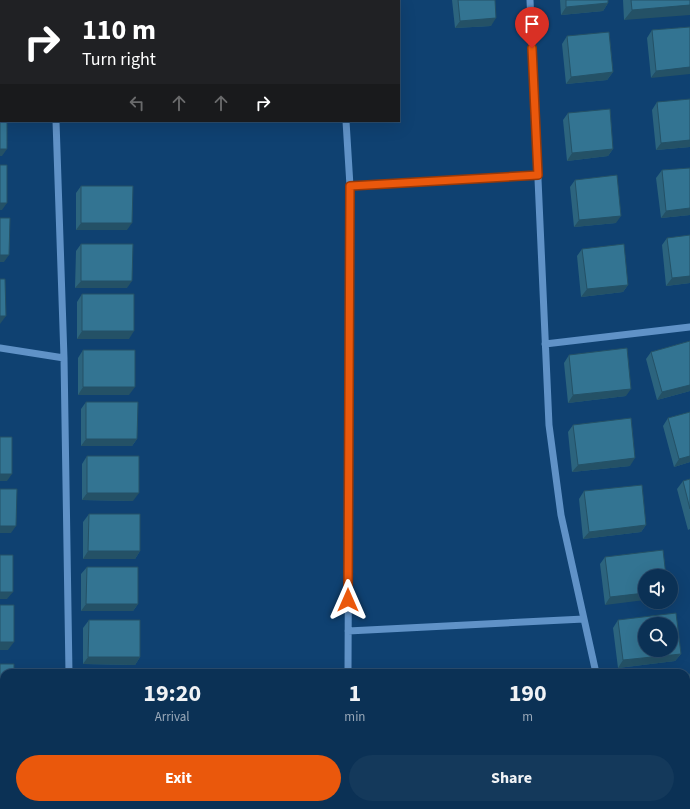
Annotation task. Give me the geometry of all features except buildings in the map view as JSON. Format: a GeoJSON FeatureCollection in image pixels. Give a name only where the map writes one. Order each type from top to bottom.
{"type":"FeatureCollection","features":[{"type":"Feature","properties":{"kind":"street"},"geometry":{"type":"LineString","coordinates":[[530,0],[548,425],[561,515],[595,669]]}},
{"type":"Feature","properties":{"kind":"street"},"geometry":{"type":"LineString","coordinates":[[56,122],[64,358],[69,669]]}},
{"type":"Feature","properties":{"kind":"street"},"geometry":{"type":"LineString","coordinates":[[346,122],[350,186],[348,669]]}},
{"type":"Feature","properties":{"kind":"street"},"geometry":{"type":"LineString","coordinates":[[350,186],[538,175]]}},
{"type":"Feature","properties":{"kind":"street"},"geometry":{"type":"LineString","coordinates":[[545,344],[690,327]]}},
{"type":"Feature","properties":{"kind":"street"},"geometry":{"type":"LineString","coordinates":[[0,348],[64,358]]}},
{"type":"Feature","properties":{"kind":"street"},"geometry":{"type":"LineString","coordinates":[[348,631],[584,619]]}},
{"type":"Feature","properties":{"kind":"route"},"geometry":{"type":"LineString","coordinates":[[348,600],[350,186],[538,175],[532,48]]}}]}
